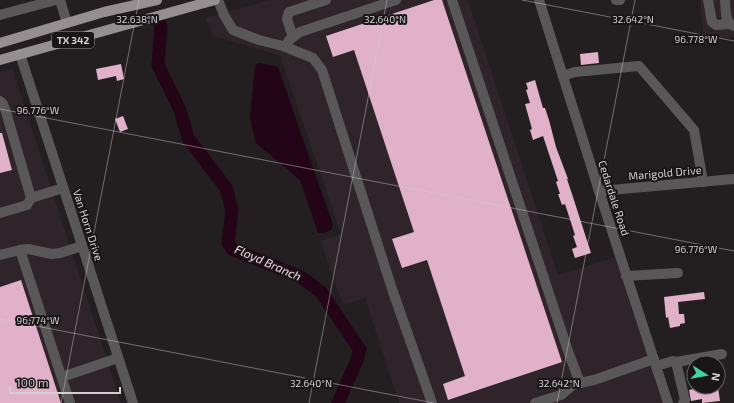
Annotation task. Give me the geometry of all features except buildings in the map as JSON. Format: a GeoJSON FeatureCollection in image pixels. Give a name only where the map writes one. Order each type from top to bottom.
{"type":"FeatureCollection","features":[{"type":"Feature","properties":{"kind":"main road","name":"TX 342"},"geometry":{"type":"LineString","coordinates":[[0,43],[104,12],[157,0]]}},
{"type":"Feature","properties":{"kind":"main road","name":"TX 342"},"geometry":{"type":"LineString","coordinates":[[0,60],[217,0]]}},
{"type":"Feature","properties":{"kind":"street"},"geometry":{"type":"LineString","coordinates":[[0,15],[56,0]]}},
{"type":"Feature","properties":{"kind":"street"},"geometry":{"type":"LineString","coordinates":[[60,0],[67,23]]}},
{"type":"Feature","properties":{"kind":"street"},"geometry":{"type":"LineString","coordinates":[[217,0],[233,30],[259,40],[286,47],[313,58],[322,70],[392,289],[432,403]]}},
{"type":"Feature","properties":{"kind":"street"},"geometry":{"type":"LineString","coordinates":[[293,37],[287,19],[289,12],[326,0]]}},
{"type":"Feature","properties":{"kind":"street"},"geometry":{"type":"LineString","coordinates":[[286,47],[289,40],[300,32],[396,0]]}},
{"type":"Feature","properties":{"kind":"street"},"geometry":{"type":"LineString","coordinates":[[452,0],[568,351],[580,383]]}},
{"type":"Feature","properties":{"kind":"street","name":"Cedardale Road"},"geometry":{"type":"LineString","coordinates":[[539,0],[626,276],[668,403]]}},
{"type":"Feature","properties":{"kind":"street"},"geometry":{"type":"LineString","coordinates":[[708,0],[712,22],[716,25],[731,25]]}},
{"type":"Feature","properties":{"kind":"street"},"geometry":{"type":"LineString","coordinates":[[725,0],[727,20],[731,25]]}},
{"type":"Feature","properties":{"kind":"street","name":"Van Horn Drive"},"geometry":{"type":"LineString","coordinates":[[20,54],[133,403]]}},
{"type":"Feature","properties":{"kind":"street"},"geometry":{"type":"LineString","coordinates":[[563,76],[575,72],[639,66],[694,130],[703,182]]}},
{"type":"Feature","properties":{"kind":"street"},"geometry":{"type":"LineString","coordinates":[[0,101],[6,112],[31,198]]}},
{"type":"Feature","properties":{"kind":"street","name":"Marigold Drive"},"geometry":{"type":"LineString","coordinates":[[599,191],[734,179]]}},
{"type":"Feature","properties":{"kind":"street"},"geometry":{"type":"LineString","coordinates":[[0,213],[27,205],[31,198],[63,188]]}},
{"type":"Feature","properties":{"kind":"street"},"geometry":{"type":"LineString","coordinates":[[0,255],[20,250],[36,250],[52,254],[82,246]]}},
{"type":"Feature","properties":{"kind":"street"},"geometry":{"type":"LineString","coordinates":[[20,250],[70,403]]}},
{"type":"Feature","properties":{"kind":"street"},"geometry":{"type":"LineString","coordinates":[[626,276],[678,273]]}},
{"type":"Feature","properties":{"kind":"street"},"geometry":{"type":"LineString","coordinates":[[535,403],[561,395],[573,385],[655,363],[676,362],[722,354]]}},
{"type":"Feature","properties":{"kind":"street"},"geometry":{"type":"LineString","coordinates":[[62,377],[118,358]]}},
{"type":"Feature","properties":{"kind":"street"},"geometry":{"type":"LineString","coordinates":[[676,362],[685,400],[683,403]]}},
{"type":"Feature","properties":{"kind":"shaded area"},"geometry":{"type":"Polygon","coordinates":[[[269,0],[468,0],[558,275],[615,257],[662,403],[399,403],[365,298],[343,305],[334,281],[321,241],[341,234],[280,56],[213,36],[205,18],[269,0]]]}},
{"type":"Feature","properties":{"kind":"shaded area"},"geometry":{"type":"Polygon","coordinates":[[[700,0],[734,0],[734,37],[704,40],[700,0]]]}},
{"type":"Feature","properties":{"kind":"shaded area"},"geometry":{"type":"Polygon","coordinates":[[[260,63],[278,67],[333,225],[331,230],[324,233],[318,233],[300,180],[256,143],[250,118],[255,65],[260,63]]]}},
{"type":"Feature","properties":{"kind":"shaded area"},"geometry":{"type":"Polygon","coordinates":[[[12,68],[121,403],[0,403],[0,72],[12,68]]]}},
{"type":"Feature","properties":{"kind":"waterway","name":"Floyd Branch"},"geometry":{"type":"LineString","coordinates":[[160,24],[158,65],[180,110],[188,138],[226,188],[232,210],[228,243],[232,249],[301,277],[321,292],[360,350],[338,403]]}}]}
